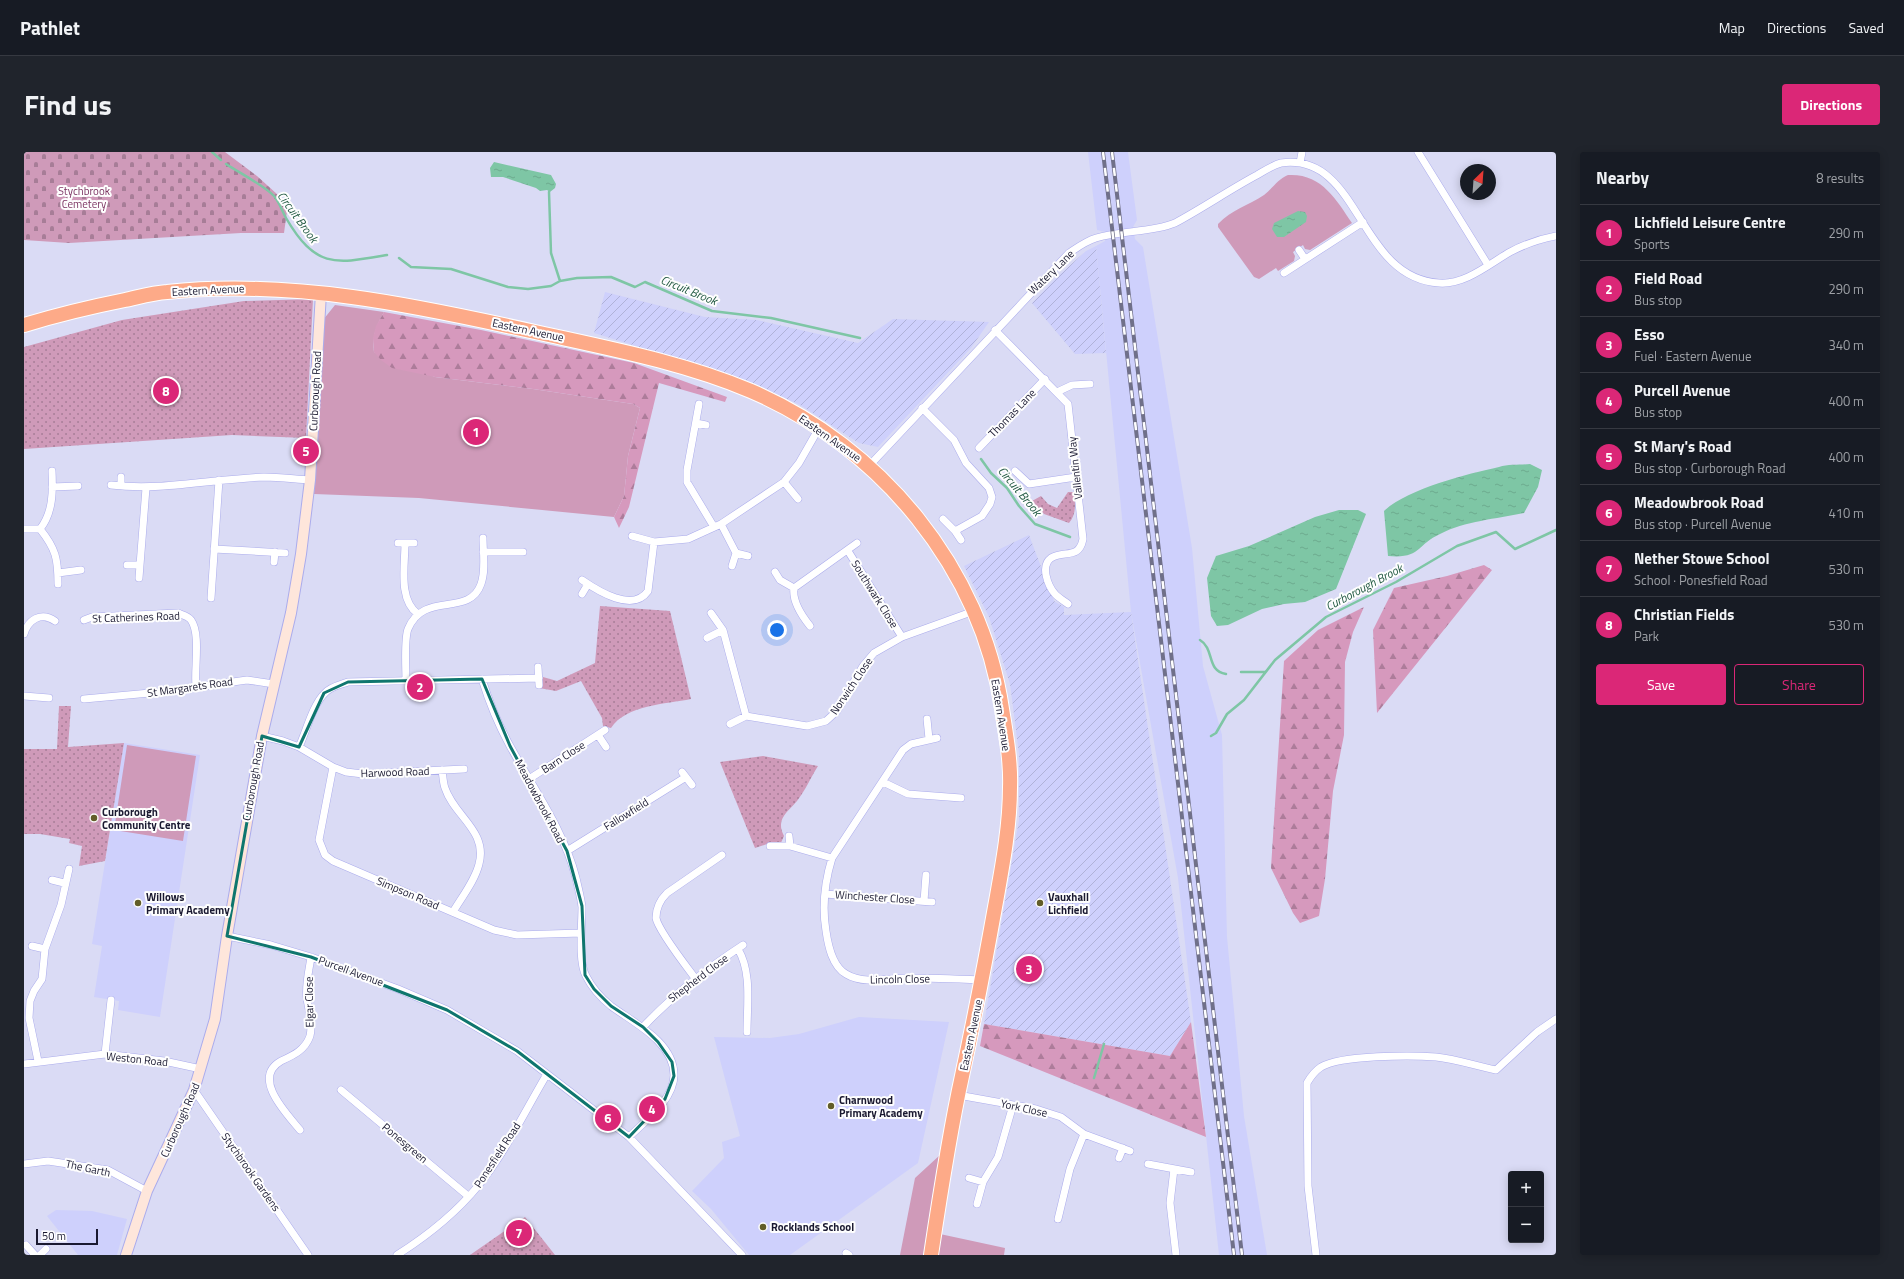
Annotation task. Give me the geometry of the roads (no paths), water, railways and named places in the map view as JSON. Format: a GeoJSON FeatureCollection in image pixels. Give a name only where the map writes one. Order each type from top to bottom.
{"type":"FeatureCollection","features":[{"type":"Feature","properties":{"kind":"highway","name":"Eastern Avenue"},"geometry":{"type":"LineString","coordinates":[[24,325],[75,310],[164,292],[246,287],[321,293],[381,300],[425,308],[636,354],[698,372],[749,390],[774,402],[819,428],[846,446],[869,466],[925,527],[946,558],[974,611],[986,642],[1002,706],[1011,785],[1002,870],[982,980],[958,1095],[931,1255]]}},
{"type":"Feature","properties":{"kind":"street"},"geometry":{"type":"LineString","coordinates":[[1300,163],[1302,152]]}},
{"type":"Feature","properties":{"kind":"street"},"geometry":{"type":"LineString","coordinates":[[1418,152],[1488,265]]}},
{"type":"Feature","properties":{"kind":"street","name":"Watery Lane"},"geometry":{"type":"LineString","coordinates":[[869,466],[1050,271],[1069,253],[1083,244],[1097,238],[1160,229],[1189,215],[1279,163],[1300,163],[1315,166],[1329,173],[1341,186],[1376,242],[1392,262],[1406,274],[1422,280],[1440,283],[1451,282],[1464,278],[1530,242],[1556,236]]}},
{"type":"Feature","properties":{"kind":"street"},"geometry":{"type":"LineString","coordinates":[[1284,273],[1363,222]]}},
{"type":"Feature","properties":{"kind":"street"},"geometry":{"type":"LineString","coordinates":[[1299,250],[1305,259]]}},
{"type":"Feature","properties":{"kind":"street","name":"Curborough Road"},"geometry":{"type":"LineString","coordinates":[[126,1255],[147,1191],[194,1090],[215,1019],[227,936],[262,736],[291,613],[299,569],[310,480],[321,293]]}},
{"type":"Feature","properties":{"kind":"street","name":"Vallentin Way"},"geometry":{"type":"LineString","coordinates":[[995,330],[1068,404],[1083,539],[1082,546],[1075,553],[1052,558],[1046,564],[1045,572],[1055,594],[1068,604]]}},
{"type":"Feature","properties":{"kind":"street","name":"Thomas Lane"},"geometry":{"type":"LineString","coordinates":[[979,448],[1045,379]]}},
{"type":"Feature","properties":{"kind":"street"},"geometry":{"type":"LineString","coordinates":[[1057,392],[1072,385],[1090,384]]}},
{"type":"Feature","properties":{"kind":"street"},"geometry":{"type":"LineString","coordinates":[[699,404],[687,470],[687,482],[736,553],[748,556]]}},
{"type":"Feature","properties":{"kind":"street"},"geometry":{"type":"LineString","coordinates":[[922,408],[954,440],[966,463],[989,488],[992,497],[990,504],[982,516],[955,531]]}},
{"type":"Feature","properties":{"kind":"street"},"geometry":{"type":"LineString","coordinates":[[696,423],[706,425]]}},
{"type":"Feature","properties":{"kind":"street"},"geometry":{"type":"LineString","coordinates":[[632,536],[654,542],[688,539],[718,525],[784,482],[799,463],[819,428]]}},
{"type":"Feature","properties":{"kind":"street"},"geometry":{"type":"LineString","coordinates":[[40,529],[45,523],[49,513],[52,471]]}},
{"type":"Feature","properties":{"kind":"street"},"geometry":{"type":"LineString","coordinates":[[1015,471],[1029,484],[1076,477]]}},
{"type":"Feature","properties":{"kind":"street"},"geometry":{"type":"LineString","coordinates":[[121,477],[121,486]]}},
{"type":"Feature","properties":{"kind":"street"},"geometry":{"type":"LineString","coordinates":[[111,485],[146,488],[219,480],[265,477],[310,480]]}},
{"type":"Feature","properties":{"kind":"street"},"geometry":{"type":"LineString","coordinates":[[213,595],[214,549],[219,480]]}},
{"type":"Feature","properties":{"kind":"street"},"geometry":{"type":"LineString","coordinates":[[784,482],[798,499]]}},
{"type":"Feature","properties":{"kind":"street"},"geometry":{"type":"LineString","coordinates":[[52,487],[78,486]]}},
{"type":"Feature","properties":{"kind":"street"},"geometry":{"type":"LineString","coordinates":[[139,578],[146,488]]}},
{"type":"Feature","properties":{"kind":"street"},"geometry":{"type":"LineString","coordinates":[[942,519],[955,531],[961,540]]}},
{"type":"Feature","properties":{"kind":"street"},"geometry":{"type":"LineString","coordinates":[[24,529],[40,529]]}},
{"type":"Feature","properties":{"kind":"street"},"geometry":{"type":"LineString","coordinates":[[40,529],[50,542],[57,557],[58,584]]}},
{"type":"Feature","properties":{"kind":"street"},"geometry":{"type":"LineString","coordinates":[[406,681],[407,631],[418,614],[429,607],[464,602],[475,594],[481,583],[483,538]]}},
{"type":"Feature","properties":{"kind":"street"},"geometry":{"type":"LineString","coordinates":[[582,594],[585,582],[612,598],[635,600],[645,597],[648,591],[654,542]]}},
{"type":"Feature","properties":{"kind":"street"},"geometry":{"type":"LineString","coordinates":[[414,543],[402,543],[408,603],[418,614]]}},
{"type":"Feature","properties":{"kind":"street","name":"Southwark Close"},"geometry":{"type":"LineString","coordinates":[[794,588],[848,551],[857,543]]}},
{"type":"Feature","properties":{"kind":"street"},"geometry":{"type":"LineString","coordinates":[[513,552],[514,544]]}},
{"type":"Feature","properties":{"kind":"street"},"geometry":{"type":"LineString","coordinates":[[214,549],[285,553]]}},
{"type":"Feature","properties":{"kind":"street","name":"Southwark Close"},"geometry":{"type":"LineString","coordinates":[[848,551],[902,637]]}},
{"type":"Feature","properties":{"kind":"street"},"geometry":{"type":"LineString","coordinates":[[274,562],[275,552]]}},
{"type":"Feature","properties":{"kind":"street"},"geometry":{"type":"LineString","coordinates":[[483,552],[523,552]]}},
{"type":"Feature","properties":{"kind":"street"},"geometry":{"type":"LineString","coordinates":[[732,566],[736,553]]}},
{"type":"Feature","properties":{"kind":"street"},"geometry":{"type":"LineString","coordinates":[[128,565],[140,565]]}},
{"type":"Feature","properties":{"kind":"street"},"geometry":{"type":"LineString","coordinates":[[58,573],[81,570]]}},
{"type":"Feature","properties":{"kind":"street"},"geometry":{"type":"LineString","coordinates":[[775,572],[780,580],[794,588],[793,594],[804,618],[810,626]]}},
{"type":"Feature","properties":{"kind":"street","name":"Norwich Close"},"geometry":{"type":"LineString","coordinates":[[746,716],[807,726],[826,721],[837,711],[870,657],[885,646],[902,637],[974,611]]}},
{"type":"Feature","properties":{"kind":"street","name":"St Catherines Road"},"geometry":{"type":"LineString","coordinates":[[84,620],[92,618],[178,613],[185,615],[191,620],[195,634],[196,686]]}},
{"type":"Feature","properties":{"kind":"street"},"geometry":{"type":"LineString","coordinates":[[711,613],[723,630],[746,716],[730,724]]}},
{"type":"Feature","properties":{"kind":"street"},"geometry":{"type":"LineString","coordinates":[[24,634],[26,626],[35,619],[51,618],[55,621]]}},
{"type":"Feature","properties":{"kind":"street"},"geometry":{"type":"LineString","coordinates":[[797,623],[804,618]]}},
{"type":"Feature","properties":{"kind":"street"},"geometry":{"type":"LineString","coordinates":[[707,638],[723,630]]}},
{"type":"Feature","properties":{"kind":"street"},"geometry":{"type":"LineString","coordinates":[[300,747],[316,707],[324,693],[335,686],[348,682],[482,679],[539,681],[538,667]]}},
{"type":"Feature","properties":{"kind":"street","name":"Meadowbrook Road"},"geometry":{"type":"LineString","coordinates":[[482,679],[497,720],[567,851],[576,877],[582,906],[581,933],[585,974],[594,989],[611,1006],[643,1027],[658,1042],[672,1062],[674,1076],[671,1088],[665,1099],[629,1137]]}},
{"type":"Feature","properties":{"kind":"street","name":"St Margarets Road"},"geometry":{"type":"LineString","coordinates":[[84,699],[105,695],[247,680],[274,684]]}},
{"type":"Feature","properties":{"kind":"street"},"geometry":{"type":"LineString","coordinates":[[24,696],[49,698]]}},
{"type":"Feature","properties":{"kind":"street","name":"Lincoln Close"},"geometry":{"type":"LineString","coordinates":[[927,719],[933,738],[911,744],[903,750],[832,858],[828,870],[825,894],[824,920],[828,942],[836,964],[845,974],[862,979],[907,978],[982,980]]}},
{"type":"Feature","properties":{"kind":"street","name":"Barn Close"},"geometry":{"type":"LineString","coordinates":[[529,779],[605,730]]}},
{"type":"Feature","properties":{"kind":"street"},"geometry":{"type":"LineString","coordinates":[[598,735],[606,747]]}},
{"type":"Feature","properties":{"kind":"street","name":"Harwood Road"},"geometry":{"type":"LineString","coordinates":[[262,736],[284,741],[300,747],[333,767],[346,772],[363,774],[464,769]]}},
{"type":"Feature","properties":{"kind":"street","name":"Simpson Road"},"geometry":{"type":"LineString","coordinates":[[333,767],[319,840],[325,855],[342,865],[494,930],[517,935],[581,933]]}},
{"type":"Feature","properties":{"kind":"street"},"geometry":{"type":"LineString","coordinates":[[442,770],[445,789],[478,836],[480,852],[479,864],[453,912]]}},
{"type":"Feature","properties":{"kind":"street","name":"Fallowfield"},"geometry":{"type":"LineString","coordinates":[[567,851],[684,775],[692,785]]}},
{"type":"Feature","properties":{"kind":"street"},"geometry":{"type":"LineString","coordinates":[[883,782],[908,794],[951,802],[961,798]]}},
{"type":"Feature","properties":{"kind":"street"},"geometry":{"type":"LineString","coordinates":[[789,836],[790,846]]}},
{"type":"Feature","properties":{"kind":"street"},"geometry":{"type":"LineString","coordinates":[[770,846],[790,846],[832,858]]}},
{"type":"Feature","properties":{"kind":"street"},"geometry":{"type":"LineString","coordinates":[[695,978],[657,923],[657,910],[660,901],[667,893],[717,856]]}},
{"type":"Feature","properties":{"kind":"street"},"geometry":{"type":"LineString","coordinates":[[38,1061],[29,1018],[30,1001],[34,991],[42,979],[45,949],[61,904],[64,883],[69,869]]}},
{"type":"Feature","properties":{"kind":"street","name":"Winchester Close"},"geometry":{"type":"LineString","coordinates":[[825,894],[928,902],[926,874]]}},
{"type":"Feature","properties":{"kind":"street"},"geometry":{"type":"LineString","coordinates":[[52,880],[64,883]]}},
{"type":"Feature","properties":{"kind":"street","name":"Purcell Avenue"},"geometry":{"type":"LineString","coordinates":[[227,936],[271,945],[311,957],[398,989],[447,1010],[517,1050],[629,1137],[742,1255]]}},
{"type":"Feature","properties":{"kind":"street"},"geometry":{"type":"LineString","coordinates":[[32,946],[45,949]]}},
{"type":"Feature","properties":{"kind":"street","name":"Shepherd Close"},"geometry":{"type":"LineString","coordinates":[[643,1027],[665,1003],[695,978],[740,947],[744,958],[747,982],[748,1032]]}},
{"type":"Feature","properties":{"kind":"street","name":"Elgar Close"},"geometry":{"type":"LineString","coordinates":[[299,1125],[276,1100],[269,1085],[274,1068],[280,1062],[295,1055],[304,1047],[310,1035],[311,1021],[307,985],[311,957]]}},
{"type":"Feature","properties":{"kind":"street"},"geometry":{"type":"LineString","coordinates":[[105,1054],[111,1000]]}},
{"type":"Feature","properties":{"kind":"street"},"geometry":{"type":"LineString","coordinates":[[1316,1255],[1308,1186],[1307,1083],[1313,1074],[1322,1066],[1336,1062],[1354,1059],[1407,1056],[1437,1057],[1496,1070],[1537,1032],[1556,1019]]}},
{"type":"Feature","properties":{"kind":"street","name":"Weston Road"},"geometry":{"type":"LineString","coordinates":[[24,1064],[38,1061],[105,1054],[164,1061],[201,1069]]}},
{"type":"Feature","properties":{"kind":"street","name":"Ponesfield Road"},"geometry":{"type":"LineString","coordinates":[[397,1255],[424,1237],[478,1185],[498,1156],[547,1074]]}},
{"type":"Feature","properties":{"kind":"street","name":"Stychbrook Gardens"},"geometry":{"type":"LineString","coordinates":[[194,1090],[308,1255]]}},
{"type":"Feature","properties":{"kind":"street","name":"Ponesgreen"},"geometry":{"type":"LineString","coordinates":[[341,1090],[468,1196]]}},
{"type":"Feature","properties":{"kind":"street","name":"York Close"},"geometry":{"type":"LineString","coordinates":[[958,1095],[1036,1109],[1061,1117],[1084,1134],[1127,1150],[1119,1158]]}},
{"type":"Feature","properties":{"kind":"street"},"geometry":{"type":"LineString","coordinates":[[977,1204],[983,1182],[998,1157],[1013,1105]]}},
{"type":"Feature","properties":{"kind":"street"},"geometry":{"type":"LineString","coordinates":[[1058,1219],[1070,1169],[1084,1134]]}},
{"type":"Feature","properties":{"kind":"street","name":"The Garth"},"geometry":{"type":"LineString","coordinates":[[24,1164],[48,1161],[108,1170],[147,1191]]}},
{"type":"Feature","properties":{"kind":"street"},"geometry":{"type":"LineString","coordinates":[[1148,1164],[1191,1172]]}},
{"type":"Feature","properties":{"kind":"street"},"geometry":{"type":"LineString","coordinates":[[1174,1169],[1170,1203],[1176,1255]]}},
{"type":"Feature","properties":{"kind":"street"},"geometry":{"type":"LineString","coordinates":[[969,1178],[983,1182]]}},
{"type":"Feature","properties":{"kind":"street"},"geometry":{"type":"LineString","coordinates":[[26,1245],[35,1255]]}},
{"type":"Feature","properties":{"kind":"street"},"geometry":{"type":"LineString","coordinates":[[40,1255],[46,1249]]}},
{"type":"Feature","properties":{"kind":"water"},"geometry":{"type":"Polygon","coordinates":[[[494,162],[551,175],[556,184],[555,188],[550,192],[547,190],[540,191],[536,188],[503,177],[491,177],[490,168],[494,162]]]}},
{"type":"Feature","properties":{"kind":"water"},"geometry":{"type":"Polygon","coordinates":[[[1298,211],[1305,212],[1307,216],[1306,222],[1284,237],[1277,237],[1272,229],[1274,223],[1298,211]]]}},
{"type":"Feature","properties":{"kind":"water"},"geometry":{"type":"Polygon","coordinates":[[[1530,464],[1542,470],[1538,487],[1524,513],[1460,526],[1432,538],[1413,553],[1399,556],[1388,556],[1384,511],[1394,503],[1422,489],[1455,478],[1503,466],[1530,464]]]}},
{"type":"Feature","properties":{"kind":"water"},"geometry":{"type":"Polygon","coordinates":[[[1339,510],[1358,510],[1366,514],[1336,589],[1305,602],[1284,604],[1262,609],[1228,625],[1217,626],[1211,616],[1207,578],[1216,556],[1249,546],[1315,517],[1339,510]]]}},
{"type":"Feature","properties":{"kind":"waterway","name":"Circuit Brook"},"geometry":{"type":"LineString","coordinates":[[212,152],[221,160]]}},
{"type":"Feature","properties":{"kind":"waterway","name":"Circuit Brook"},"geometry":{"type":"LineString","coordinates":[[226,164],[270,192],[274,196],[297,235],[307,247],[317,254],[328,259],[340,261],[387,255]]}},
{"type":"Feature","properties":{"kind":"waterway"},"geometry":{"type":"LineString","coordinates":[[549,192],[551,253],[560,281]]}},
{"type":"Feature","properties":{"kind":"waterway","name":"Circuit Brook"},"geometry":{"type":"LineString","coordinates":[[399,258],[411,267],[451,269],[508,287],[528,289],[551,286],[560,281],[577,278],[611,277],[635,287],[645,282],[712,311],[771,318],[860,338]]}},
{"type":"Feature","properties":{"kind":"waterway","name":"Circuit Brook"},"geometry":{"type":"LineString","coordinates":[[981,459],[991,473],[1007,488],[1019,506],[1035,524],[1070,537]]}},
{"type":"Feature","properties":{"kind":"waterway","name":"Curborough Brook"},"geometry":{"type":"LineString","coordinates":[[1211,736],[1216,733],[1227,714],[1244,700],[1275,660],[1326,617],[1396,582],[1457,546],[1496,532],[1515,549],[1556,530]]}},
{"type":"Feature","properties":{"kind":"waterway","name":"Circuit Brook"},"geometry":{"type":"LineString","coordinates":[[1200,640],[1208,649],[1216,669],[1226,674]]}},
{"type":"Feature","properties":{"kind":"waterway","name":"Circuit Brook"},"geometry":{"type":"LineString","coordinates":[[1241,672],[1265,672]]}},
{"type":"Feature","properties":{"kind":"waterway","name":"Curborough Brook"},"geometry":{"type":"LineString","coordinates":[[1094,1078],[1104,1044]]}},
{"type":"Feature","properties":{"kind":"railway"},"geometry":{"type":"LineString","coordinates":[[1103,152],[1234,1255]]}},
{"type":"Feature","properties":{"kind":"railway"},"geometry":{"type":"LineString","coordinates":[[1112,152],[1242,1255]]}},
{"type":"Feature","properties":{"kind":"place","name":"Christian Fields"},"geometry":{"type":"Point","coordinates":[166,391]}},
{"type":"Feature","properties":{"kind":"place","name":"Lichfield Leisure Centre"},"geometry":{"type":"Point","coordinates":[476,432]}},
{"type":"Feature","properties":{"kind":"place","name":"St Mary's Road"},"geometry":{"type":"Point","coordinates":[306,451]}},
{"type":"Feature","properties":{"kind":"place","name":"Field Road"},"geometry":{"type":"Point","coordinates":[420,687]}},
{"type":"Feature","properties":{"kind":"place","name":"Curborough Community Centre"},"geometry":{"type":"Point","coordinates":[94,818]}},
{"type":"Feature","properties":{"kind":"place","name":"Willows Primary Academy"},"geometry":{"type":"Point","coordinates":[138,903]}},
{"type":"Feature","properties":{"kind":"place","name":"Vauxhall Lichfield"},"geometry":{"type":"Point","coordinates":[1040,903]}},
{"type":"Feature","properties":{"kind":"place","name":"Esso"},"geometry":{"type":"Point","coordinates":[1029,969]}},
{"type":"Feature","properties":{"kind":"place","name":"Charnwood Primary Academy"},"geometry":{"type":"Point","coordinates":[831,1106]}},
{"type":"Feature","properties":{"kind":"place","name":"Purcell Avenue"},"geometry":{"type":"Point","coordinates":[652,1109]}},
{"type":"Feature","properties":{"kind":"place","name":"Meadowbrook Road"},"geometry":{"type":"Point","coordinates":[608,1118]}},
{"type":"Feature","properties":{"kind":"place","name":"Rocklands School"},"geometry":{"type":"Point","coordinates":[763,1227]}},
{"type":"Feature","properties":{"kind":"place","name":"Nether Stowe School"},"geometry":{"type":"Point","coordinates":[519,1233]}},
{"type":"Feature","properties":{"kind":"park label","name":"Stychbrook Cemetery"},"geometry":{"type":"Point","coordinates":[84,197]}}]}
